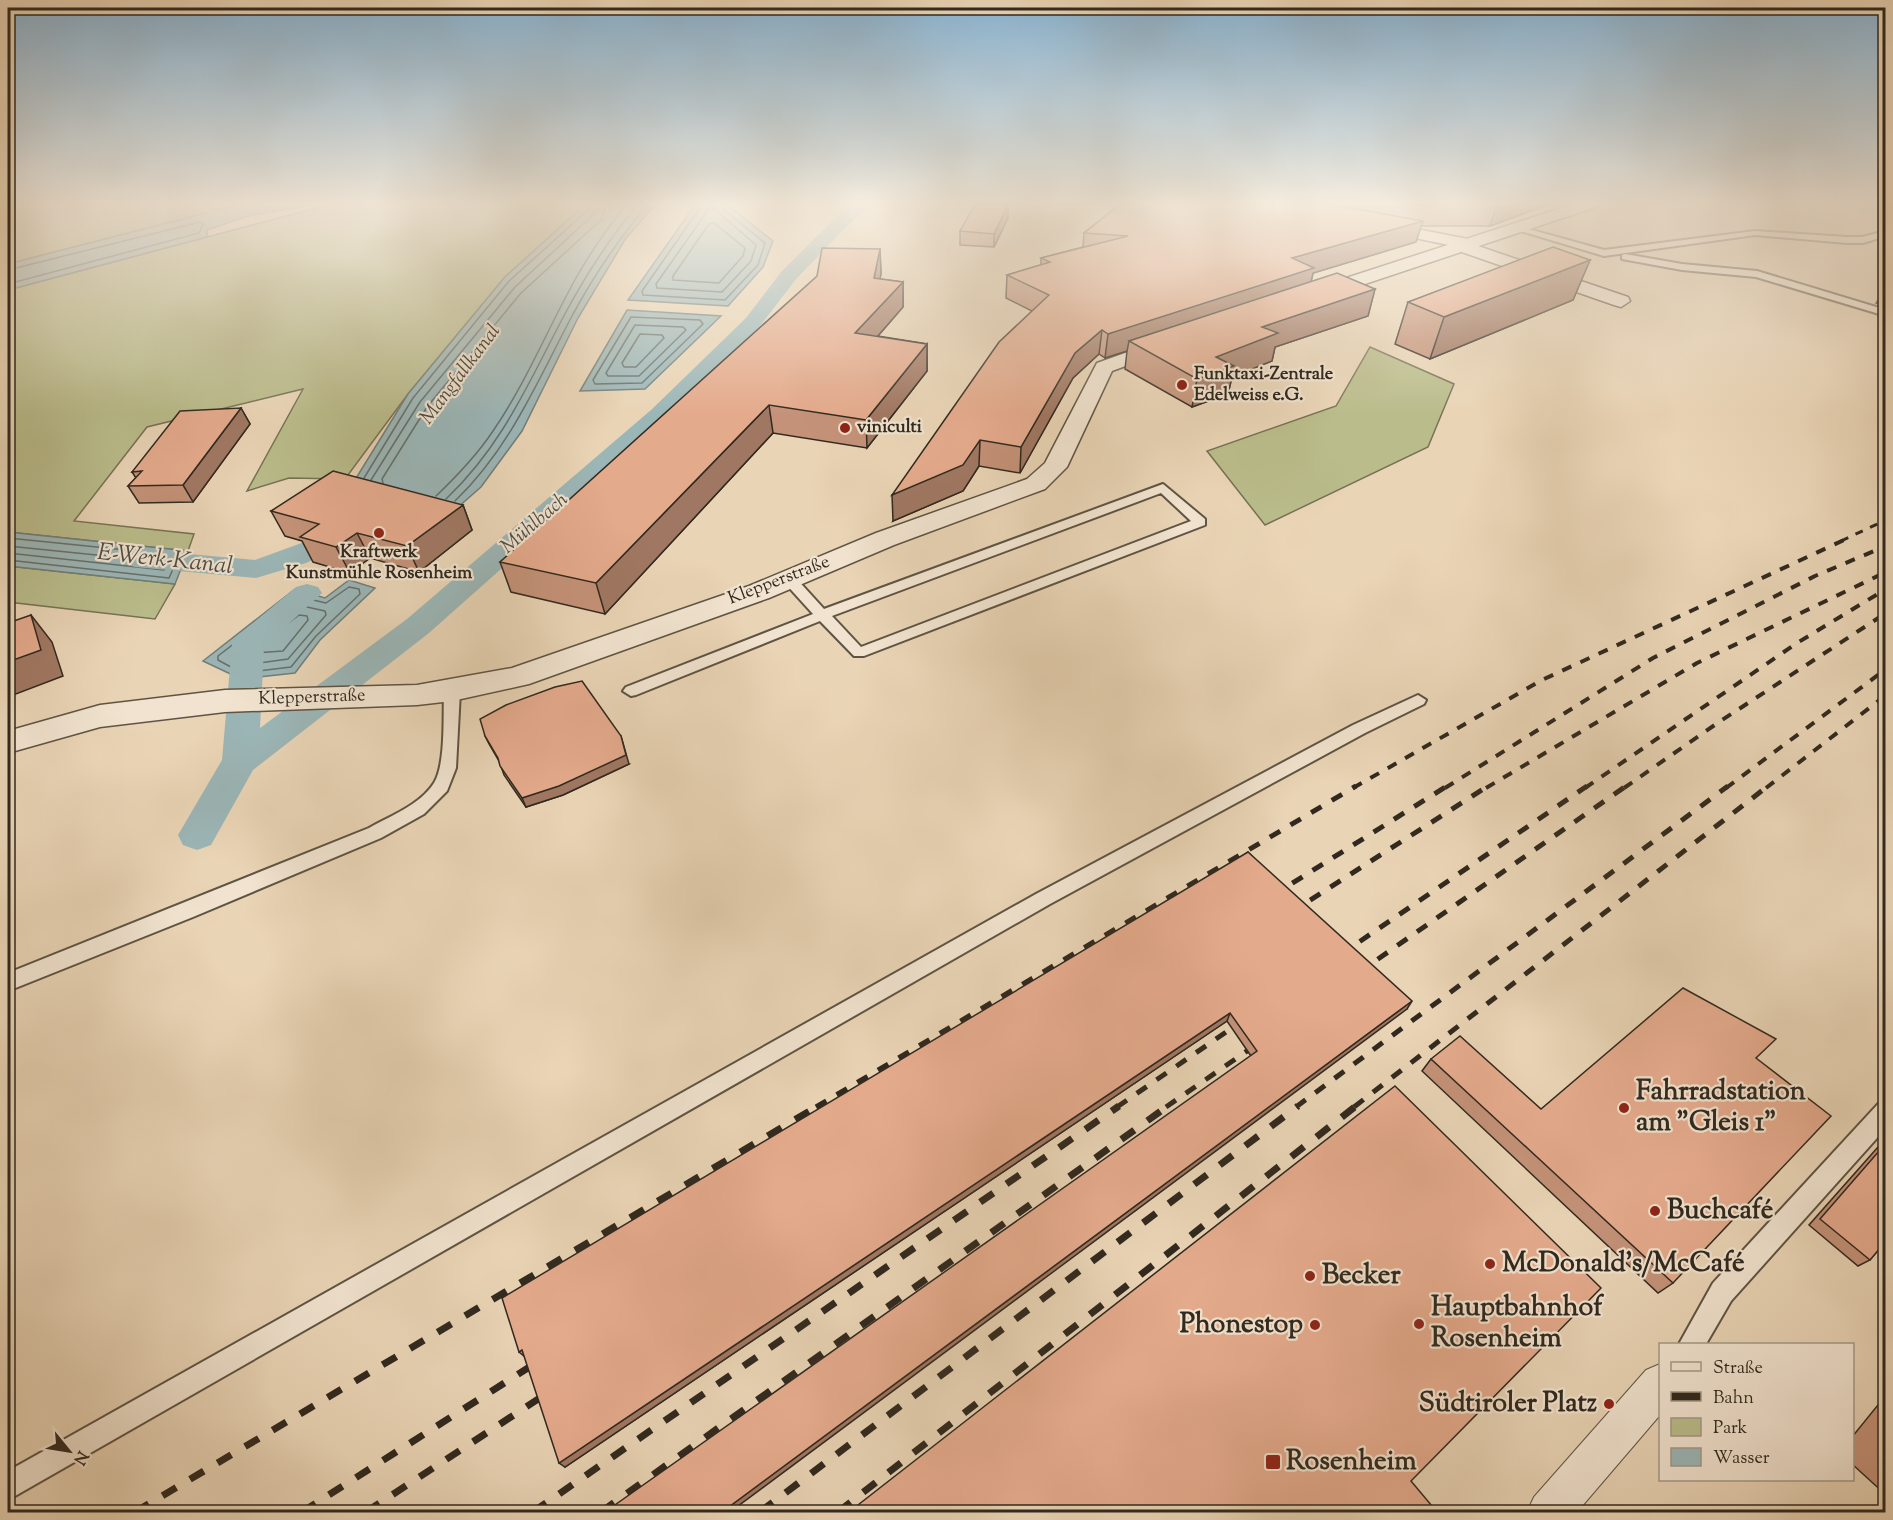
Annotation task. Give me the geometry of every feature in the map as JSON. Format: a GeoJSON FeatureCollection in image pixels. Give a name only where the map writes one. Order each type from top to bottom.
{"type":"FeatureCollection","features":[{"type":"Feature","properties":{"kind":"street"},"geometry":{"type":"LineString","coordinates":[[1291,302],[1379,273]]}},
{"type":"Feature","properties":{"kind":"street"},"geometry":{"type":"LineString","coordinates":[[1542,273],[1621,301]]}},
{"type":"Feature","properties":{"kind":"street","name":"Klepperstraße"},"geometry":{"type":"LineString","coordinates":[[8,742],[100,716],[225,701],[452,691],[539,670],[789,579],[885,539],[1036,484],[1054,466],[1104,367],[1191,336]]}},
{"type":"Feature","properties":{"kind":"street"},"geometry":{"type":"LineString","coordinates":[[1549,1512],[1659,1385]]}},
{"type":"Feature","properties":{"kind":"lane"},"geometry":{"type":"LineString","coordinates":[[1746,273],[1757,274],[1886,313]]}},
{"type":"Feature","properties":{"kind":"lane"},"geometry":{"type":"LineString","coordinates":[[631,691],[822,615],[1163,488],[1200,522],[858,653],[822,615],[789,579]]}},
{"type":"Feature","properties":{"kind":"lane"},"geometry":{"type":"LineString","coordinates":[[8,982],[365,837],[418,809],[441,787],[448,768],[452,691]]}},
{"type":"Feature","properties":{"kind":"lane"},"geometry":{"type":"LineString","coordinates":[[8,1486],[1043,899],[1359,729],[1418,700]]}},
{"type":"Feature","properties":{"kind":"lane"},"geometry":{"type":"LineString","coordinates":[[1693,1343],[1722,1292],[1886,1111]]}},
{"type":"Feature","properties":{"kind":"green space"},"geometry":{"type":"Polygon","coordinates":[[[72,273],[510,273],[408,394],[345,479],[289,478],[247,491],[303,389],[147,427],[74,521],[194,534],[188,551],[8,532],[8,290],[72,273]]]}},
{"type":"Feature","properties":{"kind":"green space"},"geometry":{"type":"Polygon","coordinates":[[[1370,347],[1454,384],[1428,447],[1265,525],[1207,451],[1336,406],[1370,347]]]}},
{"type":"Feature","properties":{"kind":"green space"},"geometry":{"type":"Polygon","coordinates":[[[8,566],[175,584],[155,619],[8,602],[8,566]]]}},
{"type":"Feature","properties":{"kind":"water"},"geometry":{"type":"Polygon","coordinates":[[[8,273],[72,273],[8,290],[8,273]]]}},
{"type":"Feature","properties":{"kind":"water","name":"Mangfallkanal"},"geometry":{"type":"Polygon","coordinates":[[[510,273],[605,273],[578,318],[522,431],[481,487],[441,522],[345,496],[408,394],[510,273]]]}},
{"type":"Feature","properties":{"kind":"water"},"geometry":{"type":"Polygon","coordinates":[[[647,273],[758,273],[728,306],[628,300],[647,273]]]}},
{"type":"Feature","properties":{"kind":"water"},"geometry":{"type":"Polygon","coordinates":[[[627,310],[721,316],[645,389],[580,391],[627,310]]]}},
{"type":"Feature","properties":{"kind":"water"},"geometry":{"type":"Polygon","coordinates":[[[8,532],[188,551],[175,584],[8,566],[8,532]]]}},
{"type":"Feature","properties":{"kind":"water"},"geometry":{"type":"Polygon","coordinates":[[[349,580],[375,588],[320,640],[295,673],[241,679],[203,661],[295,589],[325,598],[349,580]]]}},
{"type":"Feature","properties":{"kind":"building"},"geometry":{"type":"Polygon","coordinates":[[[818,273],[875,273],[874,278],[903,282],[855,333],[927,344],[866,420],[769,405],[596,583],[500,562],[817,276],[818,273]]]}},
{"type":"Feature","properties":{"kind":"building"},"geometry":{"type":"Polygon","coordinates":[[[1014,273],[1299,273],[1108,334],[1102,330],[1075,353],[1021,447],[980,440],[963,465],[892,495],[999,342],[1049,295],[1007,275],[1014,273]]]}},
{"type":"Feature","properties":{"kind":"building"},"geometry":{"type":"Polygon","coordinates":[[[1337,273],[1375,289],[1262,327],[1278,333],[1216,357],[1234,366],[1197,379],[1129,341],[1337,273]]]}},
{"type":"Feature","properties":{"kind":"building"},"geometry":{"type":"Polygon","coordinates":[[[1485,273],[1557,273],[1444,317],[1408,302],[1485,273]]]}},
{"type":"Feature","properties":{"kind":"building"},"geometry":{"type":"Polygon","coordinates":[[[241,408],[183,485],[128,486],[142,471],[132,472],[180,411],[241,408]]]}},
{"type":"Feature","properties":{"kind":"building"},"geometry":{"type":"Polygon","coordinates":[[[333,471],[463,505],[407,546],[357,533],[336,547],[300,537],[319,524],[271,511],[333,471]]]}},
{"type":"Feature","properties":{"kind":"building"},"geometry":{"type":"Polygon","coordinates":[[[31,615],[41,650],[8,662],[8,623],[31,615]]]}},
{"type":"Feature","properties":{"kind":"building"},"geometry":{"type":"Polygon","coordinates":[[[582,681],[621,736],[626,755],[559,786],[522,798],[500,766],[485,736],[480,719],[506,705],[555,687],[582,681]]]}},
{"type":"Feature","properties":{"kind":"building"},"geometry":{"type":"Polygon","coordinates":[[[1248,852],[1412,1001],[722,1512],[605,1512],[1257,1051],[1230,1013],[559,1463],[522,1350],[519,1352],[502,1298],[1248,852]]]}},
{"type":"Feature","properties":{"kind":"building"},"geometry":{"type":"Polygon","coordinates":[[[1683,988],[1776,1039],[1756,1058],[1831,1116],[1673,1283],[1431,1059],[1460,1036],[1541,1109],[1683,988]]]}},
{"type":"Feature","properties":{"kind":"building"},"geometry":{"type":"Polygon","coordinates":[[[1395,1086],[1601,1288],[1411,1481],[1437,1512],[849,1512],[1395,1086]]]}},
{"type":"Feature","properties":{"kind":"building"},"geometry":{"type":"Polygon","coordinates":[[[1886,1143],[1886,1241],[1870,1260],[1820,1219],[1886,1143]]]}},
{"type":"Feature","properties":{"kind":"building"},"geometry":{"type":"Polygon","coordinates":[[[1886,1433],[1886,1443],[1881,1439],[1886,1433]]]}},
{"type":"Feature","properties":{"kind":"waterway","name":"Mühlbach"},"geometry":{"type":"LineString","coordinates":[[240,761],[418,626],[660,415],[753,322],[791,273]]}},
{"type":"Feature","properties":{"kind":"waterway","name":"E-Werk-Kanal"},"geometry":{"type":"LineString","coordinates":[[135,558],[256,569],[296,557],[318,546]]}},
{"type":"Feature","properties":{"kind":"waterway"},"geometry":{"type":"LineString","coordinates":[[240,761],[248,644],[307,593]]}},
{"type":"Feature","properties":{"kind":"waterway","name":"Mühlbach"},"geometry":{"type":"LineString","coordinates":[[197,835],[240,761]]}},
{"type":"Feature","properties":{"kind":"railway"},"geometry":{"type":"LineString","coordinates":[[1841,541],[1886,520]]}},
{"type":"Feature","properties":{"kind":"railway"},"geometry":{"type":"LineString","coordinates":[[1353,788],[1542,680],[1844,540]]}},
{"type":"Feature","properties":{"kind":"railway"},"geometry":{"type":"LineString","coordinates":[[1445,788],[1653,658],[1815,576],[1886,546]]}},
{"type":"Feature","properties":{"kind":"railway"},"geometry":{"type":"LineString","coordinates":[[1486,788],[1697,663],[1886,572]]}},
{"type":"Feature","properties":{"kind":"railway"},"geometry":{"type":"LineString","coordinates":[[1585,788],[1797,643],[1886,589]]}},
{"type":"Feature","properties":{"kind":"railway"},"geometry":{"type":"LineString","coordinates":[[1624,788],[1719,722],[1886,613]]}},
{"type":"Feature","properties":{"kind":"railway"},"geometry":{"type":"LineString","coordinates":[[1726,788],[1886,669]]}},
{"type":"Feature","properties":{"kind":"railway"},"geometry":{"type":"LineString","coordinates":[[1766,788],[1886,695]]}},
{"type":"Feature","properties":{"kind":"railway"},"geometry":{"type":"LineString","coordinates":[[816,1107],[1356,786]]}},
{"type":"Feature","properties":{"kind":"railway"},"geometry":{"type":"LineString","coordinates":[[1272,896],[1447,786]]}},
{"type":"Feature","properties":{"kind":"railway"},"geometry":{"type":"LineString","coordinates":[[1290,913],[1488,786]]}},
{"type":"Feature","properties":{"kind":"railway"},"geometry":{"type":"LineString","coordinates":[[1340,955],[1587,786]]}},
{"type":"Feature","properties":{"kind":"railway"},"geometry":{"type":"LineString","coordinates":[[1358,973],[1626,786]]}},
{"type":"Feature","properties":{"kind":"railway"},"geometry":{"type":"LineString","coordinates":[[1296,1107],[1728,786]]}},
{"type":"Feature","properties":{"kind":"railway"},"geometry":{"type":"LineString","coordinates":[[1354,1107],[1768,786]]}},
{"type":"Feature","properties":{"kind":"railway"},"geometry":{"type":"LineString","coordinates":[[1117,1107],[1245,1019]]}},
{"type":"Feature","properties":{"kind":"railway"},"geometry":{"type":"LineString","coordinates":[[1166,1107],[1260,1042]]}},
{"type":"Feature","properties":{"kind":"railway"},"geometry":{"type":"LineString","coordinates":[[135,1512],[818,1106]]}},
{"type":"Feature","properties":{"kind":"railway"},"geometry":{"type":"LineString","coordinates":[[533,1512],[1119,1106]]}},
{"type":"Feature","properties":{"kind":"railway"},"geometry":{"type":"LineString","coordinates":[[601,1512],[1168,1106]]}},
{"type":"Feature","properties":{"kind":"railway"},"geometry":{"type":"LineString","coordinates":[[760,1512],[1298,1106]]}},
{"type":"Feature","properties":{"kind":"railway"},"geometry":{"type":"LineString","coordinates":[[838,1512],[1356,1106]]}},
{"type":"Feature","properties":{"kind":"railway"},"geometry":{"type":"LineString","coordinates":[[302,1512],[542,1359]]}},
{"type":"Feature","properties":{"kind":"railway"},"geometry":{"type":"LineString","coordinates":[[366,1512],[552,1390]]}},
{"type":"Feature","properties":{"kind":"place","name":"Funktaxi-Zentrale Edelweiss e.G."},"geometry":{"type":"Point","coordinates":[1182,385]}},
{"type":"Feature","properties":{"kind":"place","name":"viniculti"},"geometry":{"type":"Point","coordinates":[845,428]}},
{"type":"Feature","properties":{"kind":"place","name":"Kraftwerk Kunstmühle Rosenheim"},"geometry":{"type":"Point","coordinates":[379,533]}},
{"type":"Feature","properties":{"kind":"place","name":"Fahrradstation am \"Gleis 1\""},"geometry":{"type":"Point","coordinates":[1624,1108]}},
{"type":"Feature","properties":{"kind":"place","name":"Buchcafé"},"geometry":{"type":"Point","coordinates":[1655,1211]}},
{"type":"Feature","properties":{"kind":"place","name":"McDonald's/McCafé"},"geometry":{"type":"Point","coordinates":[1490,1264]}},
{"type":"Feature","properties":{"kind":"place","name":"Becker"},"geometry":{"type":"Point","coordinates":[1310,1276]}},
{"type":"Feature","properties":{"kind":"place","name":"Hauptbahnhof Rosenheim"},"geometry":{"type":"Point","coordinates":[1419,1324]}},
{"type":"Feature","properties":{"kind":"place","name":"Phonestop"},"geometry":{"type":"Point","coordinates":[1315,1325]}},
{"type":"Feature","properties":{"kind":"place","name":"Südtiroler Platz"},"geometry":{"type":"Point","coordinates":[1609,1404]}},
{"type":"Feature","properties":{"kind":"place","name":"Rosenheim"},"geometry":{"type":"Point","coordinates":[1273,1462]}}]}
